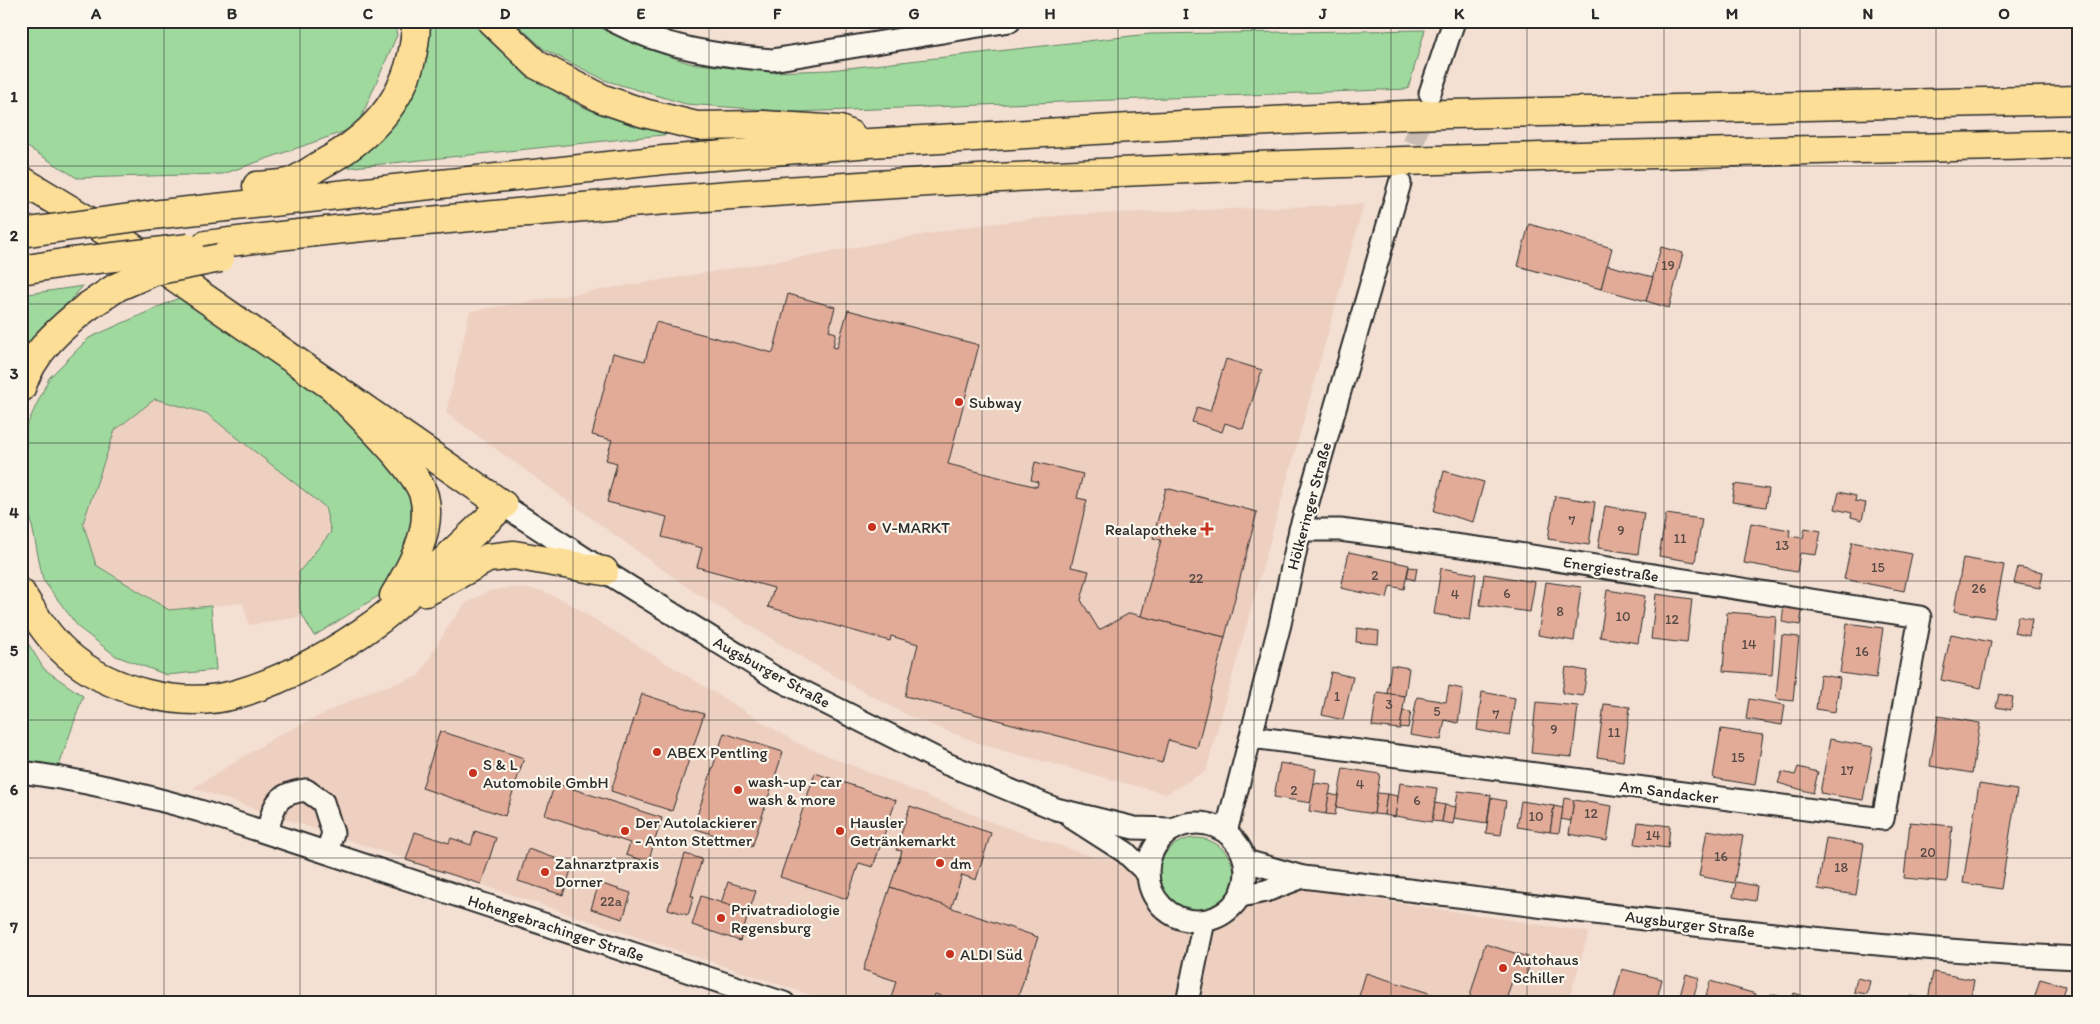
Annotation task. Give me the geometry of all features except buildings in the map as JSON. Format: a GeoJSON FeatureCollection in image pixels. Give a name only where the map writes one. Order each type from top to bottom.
{"type":"FeatureCollection","features":[{"type":"Feature","properties":{"kind":"main road"},"geometry":{"type":"LineString","coordinates":[[164,213],[201,193],[289,183],[354,145],[385,115],[396,100],[411,59],[416,37],[416,21]]}},
{"type":"Feature","properties":{"kind":"main road"},"geometry":{"type":"LineString","coordinates":[[491,21],[537,65],[602,100],[696,126],[763,126],[840,130],[870,143]]}},
{"type":"Feature","properties":{"kind":"main road"},"geometry":{"type":"LineString","coordinates":[[21,232],[164,213],[664,160],[870,143],[1172,125],[1406,115],[2079,100]]}},
{"type":"Feature","properties":{"kind":"main road"},"geometry":{"type":"LineString","coordinates":[[21,388],[26,372],[53,334],[117,286],[213,252],[320,230],[854,185],[1385,160],[2079,144]]}},
{"type":"Feature","properties":{"kind":"main road"},"geometry":{"type":"LineString","coordinates":[[21,180],[127,244],[503,505],[380,620]]}},
{"type":"Feature","properties":{"kind":"main road"},"geometry":{"type":"LineString","coordinates":[[21,270],[64,263],[213,252]]}},
{"type":"Feature","properties":{"kind":"main road"},"geometry":{"type":"LineString","coordinates":[[334,388],[413,474],[424,496],[421,544],[411,569],[380,620]]}},
{"type":"Feature","properties":{"kind":"main road"},"geometry":{"type":"LineString","coordinates":[[21,593],[42,627],[66,654],[108,680],[132,691],[158,696],[208,698],[236,694],[282,676],[332,650],[488,558],[514,555],[604,572]]}},
{"type":"Feature","properties":{"kind":"street"},"geometry":{"type":"LineString","coordinates":[[613,21],[640,36],[666,44],[734,57],[772,60],[1010,21]]}},
{"type":"Feature","properties":{"kind":"street"},"geometry":{"type":"LineString","coordinates":[[1430,93],[1454,21]]}},
{"type":"Feature","properties":{"kind":"street","name":"Hölkeringer Straße"},"geometry":{"type":"LineString","coordinates":[[1226,832],[1280,624],[1300,530],[1400,183]]}},
{"type":"Feature","properties":{"kind":"street","name":"Augsburger Straße"},"geometry":{"type":"LineString","coordinates":[[503,505],[604,572],[774,677],[946,764],[1056,809],[1134,828],[1173,829]]}},
{"type":"Feature","properties":{"kind":"street","name":"Energiestraße"},"geometry":{"type":"LineString","coordinates":[[1300,530],[1340,530],[1500,552],[1920,617]]}},
{"type":"Feature","properties":{"kind":"street","name":"Am Sandacker"},"geometry":{"type":"LineString","coordinates":[[1251,738],[1883,819],[1920,617]]}},
{"type":"Feature","properties":{"kind":"street","name":"Hohengebrachinger Straße"},"geometry":{"type":"LineString","coordinates":[[21,772],[72,778],[139,793],[267,832],[784,1003]]}},
{"type":"Feature","properties":{"kind":"street"},"geometry":{"type":"LineString","coordinates":[[267,832],[276,804],[288,792],[306,790],[322,802],[333,833],[327,852]]}},
{"type":"Feature","properties":{"kind":"street","name":"Augsburger Straße"},"geometry":{"type":"LineString","coordinates":[[1056,809],[1125,852],[1148,874]]}},
{"type":"Feature","properties":{"kind":"street"},"geometry":{"type":"LineString","coordinates":[[1186,824],[1214,825],[1226,832],[1239,845],[1246,861],[1245,885],[1241,896],[1225,912],[1204,921],[1172,915],[1159,904],[1151,890],[1148,874],[1149,860],[1154,848],[1173,829],[1186,824]]}},
{"type":"Feature","properties":{"kind":"street","name":"Augsburger Straße"},"geometry":{"type":"LineString","coordinates":[[1246,861],[1303,877],[1802,938],[2001,955],[2079,958]]}},
{"type":"Feature","properties":{"kind":"street","name":"Augsburger Straße"},"geometry":{"type":"LineString","coordinates":[[1241,896],[1266,891],[1303,877]]}},
{"type":"Feature","properties":{"kind":"street"},"geometry":{"type":"LineString","coordinates":[[1188,1003],[1204,921]]}},
{"type":"Feature","properties":{"kind":"shaded area"},"geometry":{"type":"Polygon","coordinates":[[[1364,204],[1206,771],[1166,794],[986,746],[909,716],[818,667],[688,588],[446,413],[470,311],[796,258],[965,227],[1064,215],[1364,204]]]}},
{"type":"Feature","properties":{"kind":"shaded area"},"geometry":{"type":"Polygon","coordinates":[[[155,399],[206,413],[325,507],[331,532],[299,572],[300,617],[249,625],[243,603],[169,610],[96,565],[83,523],[115,430],[155,399]]]}},
{"type":"Feature","properties":{"kind":"shaded area"},"geometry":{"type":"Polygon","coordinates":[[[514,587],[543,591],[565,601],[797,743],[991,822],[1090,856],[1589,932],[1568,1003],[834,1003],[193,788],[277,736],[371,691],[419,676],[448,626],[465,604],[488,591],[514,587]]]}},
{"type":"Feature","properties":{"kind":"green space"},"geometry":{"type":"Polygon","coordinates":[[[21,21],[394,21],[397,35],[357,127],[223,174],[77,178],[21,143],[21,21]]]}},
{"type":"Feature","properties":{"kind":"green space"},"geometry":{"type":"Polygon","coordinates":[[[423,21],[474,21],[522,67],[557,93],[596,112],[626,122],[682,133],[334,169],[372,144],[423,21]]]}},
{"type":"Feature","properties":{"kind":"green space"},"geometry":{"type":"Polygon","coordinates":[[[513,21],[587,21],[637,45],[689,63],[771,72],[830,70],[1149,34],[1425,30],[1408,89],[795,112],[686,104],[607,81],[545,50],[513,21]]]}},
{"type":"Feature","properties":{"kind":"green space"},"geometry":{"type":"Polygon","coordinates":[[[83,286],[44,331],[21,363],[21,295],[83,286]]]}},
{"type":"Feature","properties":{"kind":"green space"},"geometry":{"type":"Polygon","coordinates":[[[181,297],[341,411],[410,484],[412,541],[380,595],[314,636],[300,611],[299,572],[331,532],[325,507],[206,413],[155,399],[115,430],[83,523],[96,565],[169,610],[211,606],[216,670],[167,675],[116,656],[79,628],[43,580],[26,496],[26,427],[49,378],[89,338],[181,297]]]}},
{"type":"Feature","properties":{"kind":"green space"},"geometry":{"type":"Polygon","coordinates":[[[21,632],[44,669],[83,696],[59,766],[21,763],[21,632]]]}},
{"type":"Feature","properties":{"kind":"green space"},"geometry":{"type":"Polygon","coordinates":[[[1196,838],[1211,841],[1223,849],[1231,861],[1234,876],[1231,891],[1223,903],[1211,911],[1196,914],[1181,911],[1169,903],[1161,891],[1158,876],[1161,861],[1169,849],[1181,841],[1196,838]]]}},
{"type":"Feature","properties":{"kind":"tunnel"},"geometry":{"type":"LineString","coordinates":[[1404,174],[1427,100]]}},
{"type":"Feature","properties":{"kind":"place","name":"Subway"},"geometry":{"type":"Point","coordinates":[959,402]}},
{"type":"Feature","properties":{"kind":"place","name":"V-MARKT"},"geometry":{"type":"Point","coordinates":[872,527]}},
{"type":"Feature","properties":{"kind":"place","name":"Realapotheke"},"geometry":{"type":"Point","coordinates":[1207,529]}},
{"type":"Feature","properties":{"kind":"place","name":"ABEX Pentling"},"geometry":{"type":"Point","coordinates":[657,752]}},
{"type":"Feature","properties":{"kind":"place","name":"S & L Automobile GmbH"},"geometry":{"type":"Point","coordinates":[473,773]}},
{"type":"Feature","properties":{"kind":"place","name":"wash-up - car wash & more"},"geometry":{"type":"Point","coordinates":[738,790]}},
{"type":"Feature","properties":{"kind":"place","name":"Der Autolackierer - Anton Stettmer"},"geometry":{"type":"Point","coordinates":[625,831]}},
{"type":"Feature","properties":{"kind":"place","name":"Hausler Getränkemarkt"},"geometry":{"type":"Point","coordinates":[840,831]}},
{"type":"Feature","properties":{"kind":"place","name":"dm"},"geometry":{"type":"Point","coordinates":[940,863]}},
{"type":"Feature","properties":{"kind":"place","name":"Zahnarztpraxis Dorner"},"geometry":{"type":"Point","coordinates":[545,872]}},
{"type":"Feature","properties":{"kind":"place","name":"Privatradiologie Regensburg"},"geometry":{"type":"Point","coordinates":[721,918]}},
{"type":"Feature","properties":{"kind":"place","name":"ALDI Süd"},"geometry":{"type":"Point","coordinates":[950,954]}},
{"type":"Feature","properties":{"kind":"place","name":"Autohaus Schiller"},"geometry":{"type":"Point","coordinates":[1503,968]}}]}
